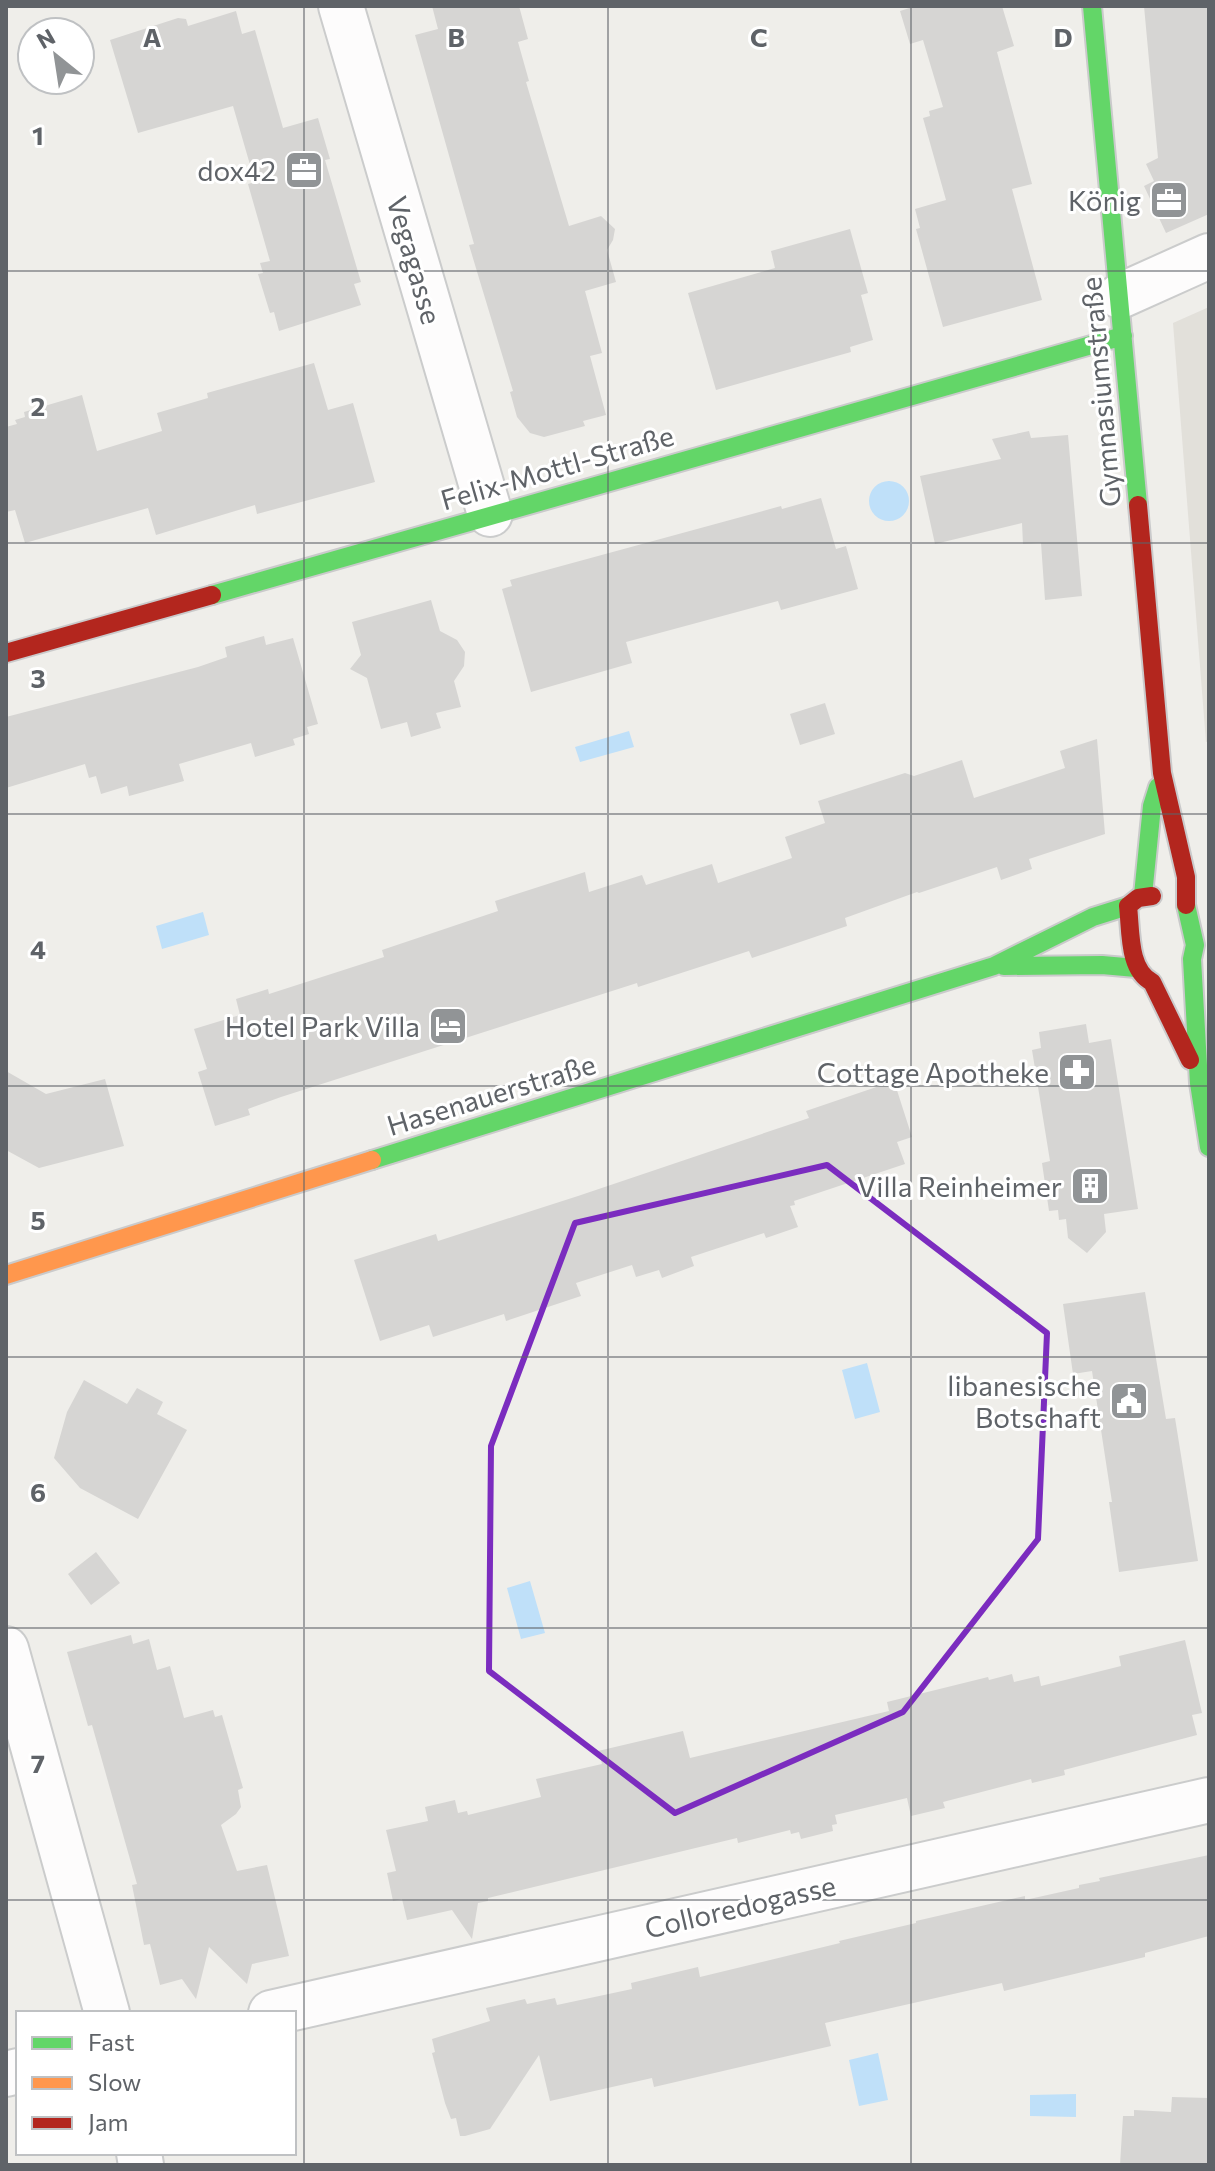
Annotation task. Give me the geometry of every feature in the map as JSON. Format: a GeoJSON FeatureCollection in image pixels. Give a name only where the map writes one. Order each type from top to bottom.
{"type":"FeatureCollection","features":[{"type":"Feature","properties":{"kind":"street","name":"Vegagasse"},"geometry":{"type":"LineString","coordinates":[[341,6],[490,514]]}},
{"type":"Feature","properties":{"kind":"street","name":"Gymnasiumstraße"},"geometry":{"type":"LineString","coordinates":[[1092,6],[1162,773],[1186,877],[1186,910],[1195,945],[1192,959],[1199,1083],[1209,1147]]}},
{"type":"Feature","properties":{"kind":"street"},"geometry":{"type":"LineString","coordinates":[[1121,316],[1209,256]]}},
{"type":"Feature","properties":{"kind":"street","name":"Felix-Mottl-Straße"},"geometry":{"type":"LineString","coordinates":[[6,653],[490,514],[1121,316]]}},
{"type":"Feature","properties":{"kind":"street","name":"Gymnasiumstraße"},"geometry":{"type":"LineString","coordinates":[[1162,773],[1152,806],[1136,901],[1128,917],[1136,968],[1142,977],[1152,982],[1176,1027],[1199,1083]]}},
{"type":"Feature","properties":{"kind":"street"},"geometry":{"type":"LineString","coordinates":[[1136,901],[1174,900],[1186,910]]}},
{"type":"Feature","properties":{"kind":"street","name":"Hasenauerstraße"},"geometry":{"type":"LineString","coordinates":[[6,1275],[994,966],[1093,917],[1136,901]]}},
{"type":"Feature","properties":{"kind":"street"},"geometry":{"type":"LineString","coordinates":[[1152,982],[1184,970],[1192,959]]}},
{"type":"Feature","properties":{"kind":"street","name":"Hasenauerstraße"},"geometry":{"type":"LineString","coordinates":[[994,966],[1102,965],[1136,968]]}},
{"type":"Feature","properties":{"kind":"street"},"geometry":{"type":"LineString","coordinates":[[6,1649],[106,2011]]}},
{"type":"Feature","properties":{"kind":"street","name":"Colloredogasse"},"geometry":{"type":"LineString","coordinates":[[280,2011],[1209,1800]]}},
{"type":"Feature","properties":{"kind":"highlighted area"},"geometry":{"type":"Polygon","coordinates":[[[827,1165],[1047,1333],[1038,1539],[903,1712],[675,1813],[489,1671],[491,1446],[575,1223],[827,1165]]]}},
{"type":"Feature","properties":{"kind":"shaded area"},"geometry":{"type":"Polygon","coordinates":[[[1209,307],[1209,741],[1206,742],[1173,323],[1209,307]]]}},
{"type":"Feature","properties":{"kind":"water"},"geometry":{"type":"Polygon","coordinates":[[[889,481],[903,487],[909,501],[903,515],[889,521],[875,515],[869,501],[875,487],[889,481]]]}},
{"type":"Feature","properties":{"kind":"water"},"geometry":{"type":"Polygon","coordinates":[[[629,731],[634,747],[580,762],[575,747],[629,731]]]}},
{"type":"Feature","properties":{"kind":"water"},"geometry":{"type":"Polygon","coordinates":[[[203,912],[209,935],[162,949],[156,926],[203,912]]]}},
{"type":"Feature","properties":{"kind":"water"},"geometry":{"type":"Polygon","coordinates":[[[867,1363],[880,1412],[855,1419],[842,1370],[867,1363]]]}},
{"type":"Feature","properties":{"kind":"water"},"geometry":{"type":"Polygon","coordinates":[[[530,1581],[545,1633],[521,1639],[507,1588],[530,1581]]]}},
{"type":"Feature","properties":{"kind":"water"},"geometry":{"type":"Polygon","coordinates":[[[878,2053],[888,2100],[859,2106],[849,2060],[878,2053]]]}},
{"type":"Feature","properties":{"kind":"water"},"geometry":{"type":"Polygon","coordinates":[[[1076,2094],[1076,2117],[1030,2116],[1030,2095],[1076,2094]]]}},
{"type":"Feature","properties":{"kind":"building"},"geometry":{"type":"Polygon","coordinates":[[[432,6],[519,6],[528,39],[518,42],[529,81],[526,82],[569,226],[601,216],[615,229],[607,250],[616,282],[585,291],[602,353],[590,356],[606,415],[583,421],[585,426],[544,437],[530,433],[517,417],[510,392],[513,391],[469,245],[474,244],[415,35],[438,29],[432,6]]]}},
{"type":"Feature","properties":{"kind":"building"},"geometry":{"type":"Polygon","coordinates":[[[916,6],[1002,6],[1014,46],[997,52],[1032,184],[1012,189],[1042,300],[943,327],[916,229],[920,228],[915,209],[946,200],[923,118],[930,116],[929,111],[943,107],[923,40],[910,44],[900,11],[916,6]]]}},
{"type":"Feature","properties":{"kind":"building"},"geometry":{"type":"Polygon","coordinates":[[[1144,6],[1209,6],[1209,214],[1166,233],[1144,186],[1154,181],[1146,164],[1158,158],[1144,6]]]}},
{"type":"Feature","properties":{"kind":"building"},"geometry":{"type":"Polygon","coordinates":[[[236,11],[242,34],[255,30],[283,128],[318,118],[330,159],[325,160],[361,282],[354,284],[361,305],[279,331],[258,274],[263,273],[260,263],[270,261],[248,184],[255,182],[233,106],[138,133],[110,40],[178,18],[186,19],[188,26],[236,11]]]}},
{"type":"Feature","properties":{"kind":"building"},"geometry":{"type":"Polygon","coordinates":[[[850,229],[868,293],[861,295],[873,340],[850,347],[851,352],[716,390],[688,293],[775,268],[771,251],[850,229]]]}},
{"type":"Feature","properties":{"kind":"building"},"geometry":{"type":"Polygon","coordinates":[[[314,363],[328,410],[353,403],[375,482],[257,514],[255,505],[156,535],[148,508],[25,543],[15,510],[6,512],[6,427],[17,424],[15,420],[25,417],[24,412],[82,395],[97,451],[162,431],[157,413],[208,398],[207,393],[314,363]]]}},
{"type":"Feature","properties":{"kind":"building"},"geometry":{"type":"Polygon","coordinates":[[[1029,431],[1031,438],[1068,435],[1082,596],[1045,600],[1041,543],[1023,544],[1022,523],[935,544],[920,476],[1001,459],[992,439],[1029,431]]]}},
{"type":"Feature","properties":{"kind":"building"},"geometry":{"type":"Polygon","coordinates":[[[821,498],[836,549],[846,546],[858,589],[781,610],[778,601],[626,642],[632,663],[531,692],[502,589],[512,586],[510,580],[781,506],[782,509],[821,498]]]}},
{"type":"Feature","properties":{"kind":"building"},"geometry":{"type":"Polygon","coordinates":[[[431,600],[440,631],[457,640],[465,652],[464,666],[454,681],[461,707],[436,713],[441,728],[411,737],[407,722],[381,729],[367,678],[350,669],[361,655],[352,622],[431,600]]]}},
{"type":"Feature","properties":{"kind":"building"},"geometry":{"type":"Polygon","coordinates":[[[264,636],[266,645],[293,638],[318,724],[307,727],[309,734],[293,739],[295,745],[255,757],[251,743],[179,764],[184,781],[129,796],[127,786],[101,794],[96,776],[89,778],[85,764],[6,788],[6,717],[198,667],[227,657],[225,647],[264,636]]]}},
{"type":"Feature","properties":{"kind":"building"},"geometry":{"type":"Polygon","coordinates":[[[825,703],[835,734],[800,745],[790,714],[825,703]]]}},
{"type":"Feature","properties":{"kind":"building"},"geometry":{"type":"Polygon","coordinates":[[[1097,739],[1105,834],[1029,859],[1032,869],[1001,880],[997,867],[917,892],[845,918],[847,926],[752,958],[749,951],[638,987],[637,983],[281,1097],[248,1109],[250,1115],[215,1126],[198,1072],[207,1069],[194,1029],[240,1015],[236,999],[268,989],[269,994],[384,957],[382,950],[498,911],[495,901],[585,872],[589,892],[642,875],[646,885],[712,864],[718,883],[792,858],[785,837],[825,823],[818,801],[905,773],[914,776],[962,760],[974,798],[1065,768],[1060,751],[1097,739]]]}},
{"type":"Feature","properties":{"kind":"building"},"geometry":{"type":"Polygon","coordinates":[[[1086,1024],[1089,1043],[1111,1039],[1138,1209],[1104,1214],[1106,1232],[1087,1253],[1068,1238],[1066,1219],[1059,1220],[1058,1210],[1049,1211],[1042,1163],[1050,1161],[1032,1050],[1041,1048],[1039,1032],[1086,1024]]]}},
{"type":"Feature","properties":{"kind":"building"},"geometry":{"type":"Polygon","coordinates":[[[6,1071],[46,1094],[105,1079],[124,1146],[39,1168],[6,1150],[6,1071]]]}},
{"type":"Feature","properties":{"kind":"building"},"geometry":{"type":"Polygon","coordinates":[[[894,1081],[912,1137],[897,1142],[905,1164],[794,1201],[795,1205],[790,1206],[798,1227],[766,1238],[764,1233],[691,1257],[694,1266],[662,1278],[659,1270],[636,1277],[632,1265],[576,1283],[581,1296],[506,1321],[504,1314],[433,1337],[429,1325],[380,1341],[354,1260],[436,1234],[438,1241],[578,1196],[809,1118],[806,1111],[894,1081]]]}},
{"type":"Feature","properties":{"kind":"building"},"geometry":{"type":"Polygon","coordinates":[[[1145,1292],[1166,1419],[1175,1418],[1198,1561],[1119,1572],[1092,1371],[1073,1374],[1063,1304],[1145,1292]]]}},
{"type":"Feature","properties":{"kind":"building"},"geometry":{"type":"Polygon","coordinates":[[[84,1380],[127,1404],[137,1388],[163,1402],[157,1414],[187,1430],[138,1519],[80,1488],[54,1458],[67,1412],[84,1380]]]}},
{"type":"Feature","properties":{"kind":"building"},"geometry":{"type":"Polygon","coordinates":[[[96,1552],[120,1583],[91,1605],[68,1574],[96,1552]]]}},
{"type":"Feature","properties":{"kind":"building"},"geometry":{"type":"Polygon","coordinates":[[[131,1635],[133,1644],[149,1639],[157,1670],[170,1666],[184,1718],[213,1710],[215,1717],[222,1715],[243,1788],[238,1790],[241,1807],[221,1825],[237,1871],[267,1865],[289,1956],[252,1964],[247,1984],[209,1947],[196,1999],[182,1979],[160,1985],[150,1944],[144,1945],[132,1885],[137,1884],[92,1725],[88,1726],[67,1652],[131,1635]]]}},
{"type":"Feature","properties":{"kind":"building"},"geometry":{"type":"Polygon","coordinates":[[[1185,1640],[1202,1713],[1192,1715],[1197,1735],[1064,1770],[1065,1775],[1032,1783],[1031,1779],[943,1802],[945,1808],[911,1816],[907,1798],[835,1815],[837,1824],[832,1825],[833,1831],[801,1839],[799,1832],[791,1834],[790,1830],[738,1843],[737,1838],[488,1898],[488,1901],[478,1903],[472,1939],[452,1910],[407,1920],[402,1899],[393,1901],[387,1873],[396,1871],[386,1830],[428,1821],[425,1807],[455,1800],[458,1813],[467,1811],[468,1815],[541,1797],[536,1779],[602,1764],[598,1751],[683,1731],[690,1758],[889,1711],[887,1702],[988,1677],[989,1680],[1012,1674],[1014,1682],[1039,1676],[1041,1686],[1121,1666],[1119,1656],[1185,1640]]]}},
{"type":"Feature","properties":{"kind":"building"},"geometry":{"type":"Polygon","coordinates":[[[1209,1855],[1209,1936],[1145,1953],[1145,1957],[1004,1991],[1002,1983],[825,2023],[831,2046],[654,2087],[652,2078],[550,2101],[539,2055],[490,2129],[465,2136],[460,2136],[456,2118],[451,2119],[445,2103],[432,2053],[435,2052],[432,2039],[490,2021],[486,2008],[525,1999],[527,2004],[555,1998],[557,2005],[632,1989],[631,1983],[698,1967],[700,1977],[916,1921],[1025,1896],[1025,1900],[1079,1888],[1079,1885],[1100,1881],[1099,1878],[1209,1855]]]}},
{"type":"Feature","properties":{"kind":"building"},"geometry":{"type":"Polygon","coordinates":[[[1172,2097],[1209,2098],[1209,2165],[1120,2165],[1123,2116],[1134,2116],[1134,2110],[1171,2112],[1172,2097]]]}},
{"type":"Feature","properties":{"kind":"traffic: fast"},"geometry":{"type":"LineString","coordinates":[[1092,6],[1138,505]]}},
{"type":"Feature","properties":{"kind":"traffic: fast"},"geometry":{"type":"LineString","coordinates":[[212,595],[1123,336]]}},
{"type":"Feature","properties":{"kind":"traffic: fast"},"geometry":{"type":"LineString","coordinates":[[1143,895],[1152,806],[1158,787]]}},
{"type":"Feature","properties":{"kind":"traffic: fast"},"geometry":{"type":"LineString","coordinates":[[1186,905],[1195,945],[1192,959],[1199,1083],[1209,1147]]}},
{"type":"Feature","properties":{"kind":"traffic: fast"},"geometry":{"type":"LineString","coordinates":[[372,1160],[994,966],[1093,917],[1128,906]]}},
{"type":"Feature","properties":{"kind":"traffic: fast"},"geometry":{"type":"LineString","coordinates":[[1004,966],[1102,965],[1136,968]]}},
{"type":"Feature","properties":{"kind":"traffic: slow"},"geometry":{"type":"LineString","coordinates":[[6,1275],[372,1160]]}},
{"type":"Feature","properties":{"kind":"traffic: jam"},"geometry":{"type":"LineString","coordinates":[[1138,505],[1162,773],[1186,877],[1186,905]]}},
{"type":"Feature","properties":{"kind":"traffic: jam"},"geometry":{"type":"LineString","coordinates":[[6,653],[212,595]]}},
{"type":"Feature","properties":{"kind":"traffic: jam"},"geometry":{"type":"LineString","coordinates":[[1152,896],[1138,898],[1128,906],[1132,949],[1139,969],[1152,982],[1190,1060]]}},
{"type":"Feature","properties":{"kind":"place","name":"dox42"},"geometry":{"type":"Point","coordinates":[304,170]}},
{"type":"Feature","properties":{"kind":"place","name":"König"},"geometry":{"type":"Point","coordinates":[1169,200]}},
{"type":"Feature","properties":{"kind":"place","name":"Hotel Park Villa"},"geometry":{"type":"Point","coordinates":[448,1026]}},
{"type":"Feature","properties":{"kind":"place","name":"Cottage Apotheke"},"geometry":{"type":"Point","coordinates":[1077,1072]}},
{"type":"Feature","properties":{"kind":"place","name":"Villa Reinheimer"},"geometry":{"type":"Point","coordinates":[1090,1186]}},
{"type":"Feature","properties":{"kind":"place","name":"libanesische Botschaft"},"geometry":{"type":"Point","coordinates":[1129,1401]}}]}
